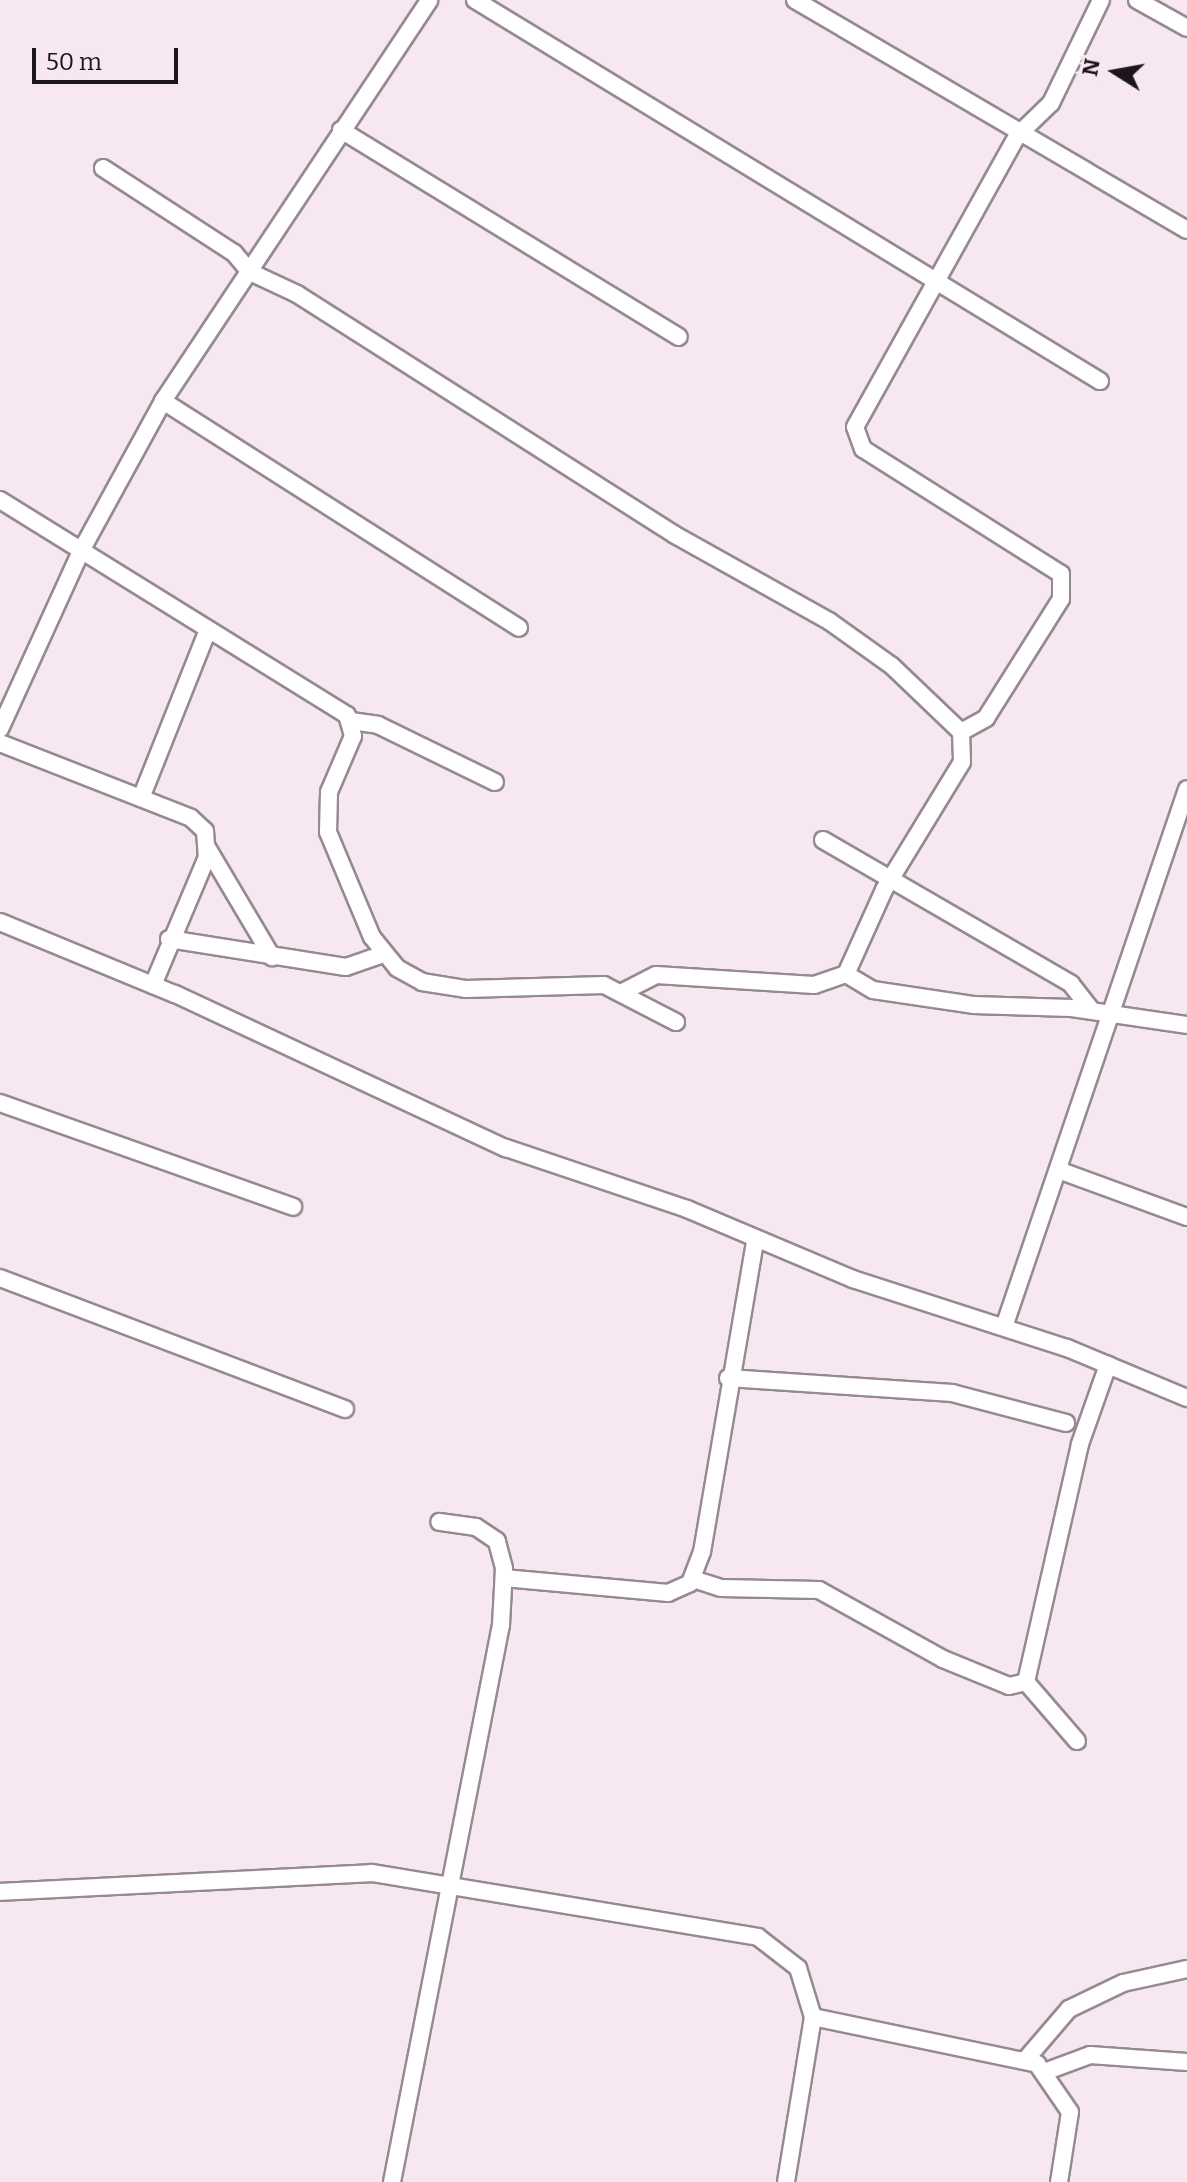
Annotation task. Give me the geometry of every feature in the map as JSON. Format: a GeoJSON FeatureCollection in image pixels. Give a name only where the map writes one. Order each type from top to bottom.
{"type":"FeatureCollection","features":[{"type":"Feature","properties":{"kind":"street"},"geometry":{"type":"LineString","coordinates":[[0,729],[81,551],[163,401],[429,0]]}},
{"type":"Feature","properties":{"kind":"street"},"geometry":{"type":"LineString","coordinates":[[475,0],[1100,381]]}},
{"type":"Feature","properties":{"kind":"street"},"geometry":{"type":"LineString","coordinates":[[795,0],[1017,136],[1187,230]]}},
{"type":"Feature","properties":{"kind":"street"},"geometry":{"type":"LineString","coordinates":[[961,732],[986,718],[1063,583],[1057,566],[857,440],[857,420],[1017,136],[1051,103],[1101,0]]}},
{"type":"Feature","properties":{"kind":"street"},"geometry":{"type":"LineString","coordinates":[[1137,0],[1187,28]]}},
{"type":"Feature","properties":{"kind":"street"},"geometry":{"type":"LineString","coordinates":[[341,130],[679,337]]}},
{"type":"Feature","properties":{"kind":"street"},"geometry":{"type":"LineString","coordinates":[[103,168],[234,253],[250,272],[297,294],[675,535],[829,621],[892,666],[961,732],[962,762],[890,881],[846,974],[814,985],[656,975],[625,991]]}},
{"type":"Feature","properties":{"kind":"street"},"geometry":{"type":"LineString","coordinates":[[163,401],[519,628]]}},
{"type":"Feature","properties":{"kind":"street"},"geometry":{"type":"LineString","coordinates":[[0,500],[351,721],[378,725],[495,782]]}},
{"type":"Feature","properties":{"kind":"street"},"geometry":{"type":"LineString","coordinates":[[141,798],[207,632]]}},
{"type":"Feature","properties":{"kind":"street"},"geometry":{"type":"LineString","coordinates":[[351,721],[351,743],[329,792],[328,832],[383,954],[409,976],[436,985],[497,990],[583,983],[625,991],[676,1022]]}},
{"type":"Feature","properties":{"kind":"street"},"geometry":{"type":"LineString","coordinates":[[0,743],[199,823],[208,849],[272,957]]}},
{"type":"Feature","properties":{"kind":"street"},"geometry":{"type":"LineString","coordinates":[[1004,1327],[1061,1171],[1187,789]]}},
{"type":"Feature","properties":{"kind":"street"},"geometry":{"type":"LineString","coordinates":[[823,840],[1071,984],[1092,1011]]}},
{"type":"Feature","properties":{"kind":"street"},"geometry":{"type":"LineString","coordinates":[[153,985],[169,939],[208,849]]}},
{"type":"Feature","properties":{"kind":"street"},"geometry":{"type":"LineString","coordinates":[[0,922],[153,985],[493,1143],[687,1209],[755,1241],[1004,1327],[1187,1398]]}},
{"type":"Feature","properties":{"kind":"street"},"geometry":{"type":"LineString","coordinates":[[169,939],[346,967],[383,954]]}},
{"type":"Feature","properties":{"kind":"street"},"geometry":{"type":"LineString","coordinates":[[846,974],[873,990],[1092,1011],[1187,1025]]}},
{"type":"Feature","properties":{"kind":"street"},"geometry":{"type":"LineString","coordinates":[[0,1103],[293,1207]]}},
{"type":"Feature","properties":{"kind":"street"},"geometry":{"type":"LineString","coordinates":[[1061,1171],[1187,1217]]}},
{"type":"Feature","properties":{"kind":"street"},"geometry":{"type":"LineString","coordinates":[[693,1579],[755,1241]]}},
{"type":"Feature","properties":{"kind":"street"},"geometry":{"type":"LineString","coordinates":[[0,1278],[345,1409]]}},
{"type":"Feature","properties":{"kind":"street"},"geometry":{"type":"LineString","coordinates":[[1026,1682],[1080,1444],[1108,1365]]}},
{"type":"Feature","properties":{"kind":"street"},"geometry":{"type":"LineString","coordinates":[[728,1378],[952,1393],[1066,1423]]}},
{"type":"Feature","properties":{"kind":"street"},"geometry":{"type":"LineString","coordinates":[[392,2182],[453,1884],[502,1615],[504,1581],[500,1548],[490,1535],[439,1522]]}},
{"type":"Feature","properties":{"kind":"street"},"geometry":{"type":"LineString","coordinates":[[504,1581],[668,1593],[693,1579],[721,1588],[819,1590],[943,1659],[1009,1686],[1026,1682]]}},
{"type":"Feature","properties":{"kind":"street"},"geometry":{"type":"LineString","coordinates":[[1026,1682],[1077,1741]]}},
{"type":"Feature","properties":{"kind":"street"},"geometry":{"type":"LineString","coordinates":[[0,1890],[325,1872],[453,1884],[758,1937],[798,1968],[813,2017],[786,2182]]}},
{"type":"Feature","properties":{"kind":"street"},"geometry":{"type":"LineString","coordinates":[[1027,2058],[1069,2009],[1123,1983],[1187,1969]]}},
{"type":"Feature","properties":{"kind":"street"},"geometry":{"type":"LineString","coordinates":[[813,2017],[1027,2058],[1047,2071],[1066,2100],[1071,2125],[1059,2182]]}},
{"type":"Feature","properties":{"kind":"street"},"geometry":{"type":"LineString","coordinates":[[1047,2071],[1090,2055],[1187,2062]]}}]}
